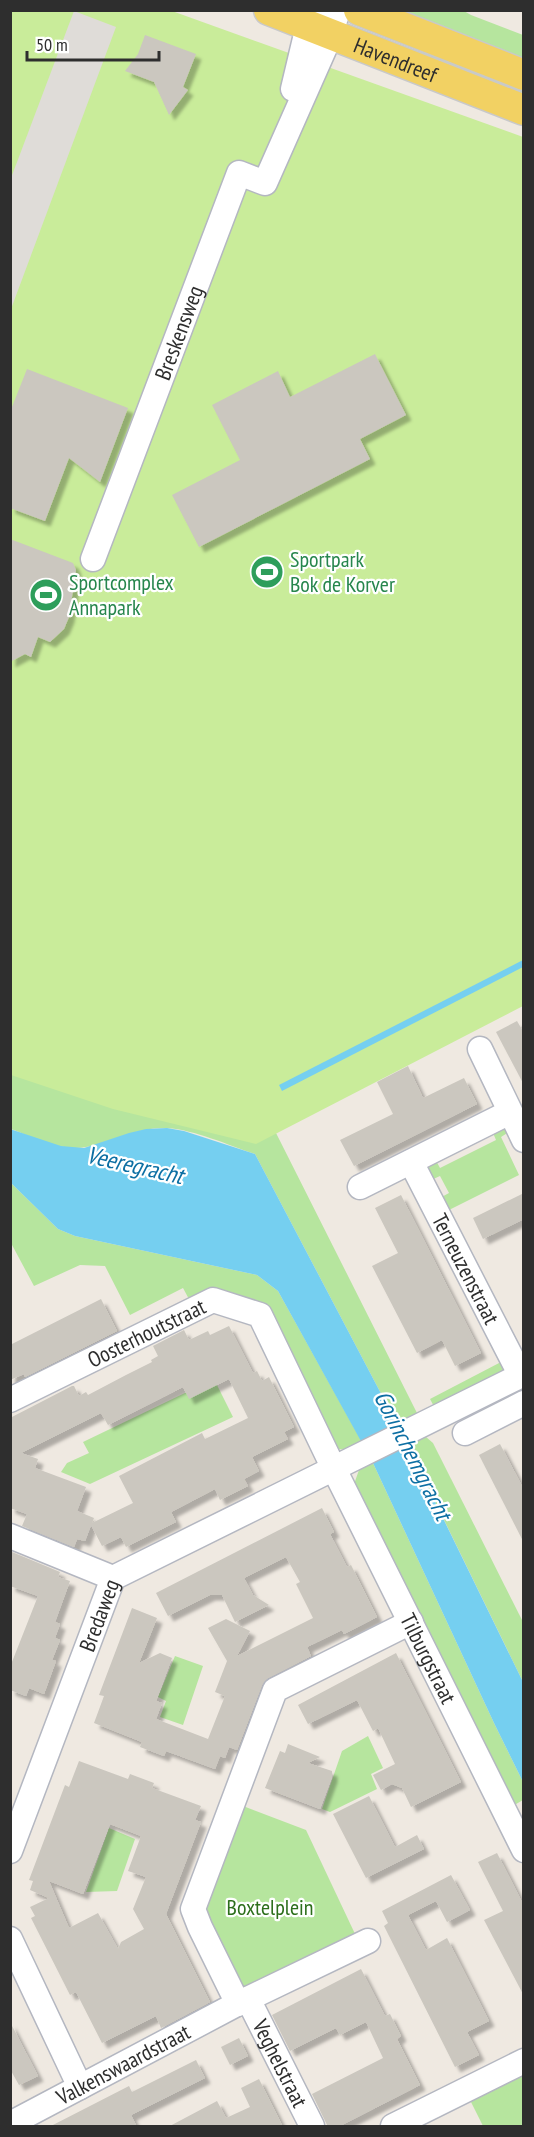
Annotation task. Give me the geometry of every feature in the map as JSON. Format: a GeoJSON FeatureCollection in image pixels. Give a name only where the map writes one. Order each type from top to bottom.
{"type":"FeatureCollection","features":[{"type":"Feature","properties":{"kind":"main road","name":"Havendreef"},"geometry":{"type":"LineString","coordinates":[[269,10],[323,20],[524,110]]}},
{"type":"Feature","properties":{"kind":"main road","name":"Havendreef"},"geometry":{"type":"LineString","coordinates":[[359,10],[524,75]]}},
{"type":"Feature","properties":{"kind":"street","name":"Breskensweg"},"geometry":{"type":"LineString","coordinates":[[93,559],[239,173],[265,183],[323,20]]}},
{"type":"Feature","properties":{"kind":"street"},"geometry":{"type":"LineString","coordinates":[[480,1049],[524,1140]]}},
{"type":"Feature","properties":{"kind":"street"},"geometry":{"type":"LineString","coordinates":[[360,1187],[510,1112]]}},
{"type":"Feature","properties":{"kind":"street","name":"Terneuzenstraat"},"geometry":{"type":"LineString","coordinates":[[411,1162],[516,1347],[521,1386]]}},
{"type":"Feature","properties":{"kind":"street","name":"Oosterhoutstraat"},"geometry":{"type":"LineString","coordinates":[[10,1400],[213,1300],[260,1314],[334,1469]]}},
{"type":"Feature","properties":{"kind":"street"},"geometry":{"type":"LineString","coordinates":[[465,1433],[521,1386]]}},
{"type":"Feature","properties":{"kind":"street","name":"Bredaweg"},"geometry":{"type":"LineString","coordinates":[[10,1851],[17,1815],[113,1578],[403,1434],[521,1386]]}},
{"type":"Feature","properties":{"kind":"street","name":"Tilburgstraat"},"geometry":{"type":"LineString","coordinates":[[334,1469],[524,1850]]}},
{"type":"Feature","properties":{"kind":"street"},"geometry":{"type":"LineString","coordinates":[[10,1536],[113,1578]]}},
{"type":"Feature","properties":{"kind":"street"},"geometry":{"type":"LineString","coordinates":[[368,1941],[240,2003],[193,1909],[275,1690],[411,1622]]}},
{"type":"Feature","properties":{"kind":"street"},"geometry":{"type":"LineString","coordinates":[[10,1939],[80,2087]]}},
{"type":"Feature","properties":{"kind":"street","name":"Valkenswaardstraat"},"geometry":{"type":"LineString","coordinates":[[10,2124],[240,2003]]}},
{"type":"Feature","properties":{"kind":"street","name":"Veghelstraat"},"geometry":{"type":"LineString","coordinates":[[240,2003],[312,2127]]}},
{"type":"Feature","properties":{"kind":"street"},"geometry":{"type":"LineString","coordinates":[[393,2127],[524,2061]]}},
{"type":"Feature","properties":{"kind":"green space","name":"Sportpark Bok de Korver"},"geometry":{"type":"Polygon","coordinates":[[[11,11],[172,11],[523,137],[523,1006],[256,1144],[113,1109],[11,1075],[11,11]]]}},
{"type":"Feature","properties":{"kind":"green space"},"geometry":{"type":"Polygon","coordinates":[[[386,11],[464,11],[523,35],[523,63],[386,11]]]}},
{"type":"Feature","properties":{"kind":"green space"},"geometry":{"type":"Polygon","coordinates":[[[365,32],[523,88],[523,101],[365,32]]]}},
{"type":"Feature","properties":{"kind":"green space"},"geometry":{"type":"Polygon","coordinates":[[[10,1036],[275,1131],[417,1413],[397,1424],[255,1154],[178,1129],[156,1128],[77,1148],[57,1146],[11,1129],[10,1036]]]}},
{"type":"Feature","properties":{"kind":"green space"},"geometry":{"type":"Polygon","coordinates":[[[499,1124],[512,1130],[501,1137],[519,1175],[445,1212],[438,1199],[449,1193],[440,1176],[429,1181],[425,1173],[428,1161],[434,1157],[440,1168],[496,1140],[491,1128],[499,1124]]]}},
{"type":"Feature","properties":{"kind":"green space"},"geometry":{"type":"Polygon","coordinates":[[[11,1183],[58,1229],[75,1236],[257,1275],[278,1291],[362,1442],[350,1448],[331,1447],[271,1325],[190,1301],[183,1288],[130,1315],[105,1266],[80,1265],[34,1286],[11,1243],[11,1183]]]}},
{"type":"Feature","properties":{"kind":"green space"},"geometry":{"type":"Polygon","coordinates":[[[501,1362],[505,1376],[438,1414],[430,1399],[501,1362]]]}},
{"type":"Feature","properties":{"kind":"green space"},"geometry":{"type":"Polygon","coordinates":[[[214,1379],[233,1417],[90,1484],[61,1472],[67,1463],[89,1453],[83,1442],[214,1379]]]}},
{"type":"Feature","properties":{"kind":"green space"},"geometry":{"type":"Polygon","coordinates":[[[426,1437],[433,1443],[523,1622],[523,1682],[408,1446],[426,1437]]]}},
{"type":"Feature","properties":{"kind":"green space"},"geometry":{"type":"Polygon","coordinates":[[[373,1463],[523,1782],[523,1800],[511,1807],[353,1487],[359,1470],[373,1463]]]}},
{"type":"Feature","properties":{"kind":"green space"},"geometry":{"type":"Polygon","coordinates":[[[175,1656],[203,1666],[183,1725],[160,1717],[166,1701],[158,1697],[175,1656]]]}},
{"type":"Feature","properties":{"kind":"green space"},"geometry":{"type":"Polygon","coordinates":[[[368,1736],[383,1768],[371,1774],[377,1789],[330,1812],[322,1809],[342,1751],[368,1736]]]}},
{"type":"Feature","properties":{"kind":"green space","name":"Boxtelplein"},"geometry":{"type":"Polygon","coordinates":[[[243,1806],[306,1830],[356,1936],[240,1992],[203,1904],[243,1806]]]}},
{"type":"Feature","properties":{"kind":"green space"},"geometry":{"type":"Polygon","coordinates":[[[109,1828],[135,1839],[117,1891],[86,1892],[109,1828]]]}},
{"type":"Feature","properties":{"kind":"green space"},"geometry":{"type":"Polygon","coordinates":[[[523,2074],[523,2126],[483,2126],[470,2100],[523,2074]]]}},
{"type":"Feature","properties":{"kind":"shaded area"},"geometry":{"type":"Polygon","coordinates":[[[74,11],[116,27],[11,309],[11,178],[74,11]]]}},
{"type":"Feature","properties":{"kind":"water"},"geometry":{"type":"Polygon","coordinates":[[[523,960],[523,967],[282,1091],[279,1085],[523,960]]]}},
{"type":"Feature","properties":{"kind":"water","name":"Veeregracht"},"geometry":{"type":"Polygon","coordinates":[[[167,1128],[184,1131],[255,1154],[397,1424],[523,1682],[523,1782],[373,1463],[278,1291],[257,1275],[75,1236],[58,1229],[11,1183],[10,1129],[61,1146],[84,1148],[129,1133],[167,1128]]]}},
{"type":"Feature","properties":{"kind":"building"},"geometry":{"type":"Polygon","coordinates":[[[145,35],[196,54],[183,87],[188,90],[169,115],[154,82],[125,71],[138,54],[145,35]]]}},
{"type":"Feature","properties":{"kind":"building"},"geometry":{"type":"Polygon","coordinates":[[[375,354],[406,415],[360,439],[370,459],[199,547],[172,495],[240,460],[212,405],[278,371],[290,397],[375,354]]]}},
{"type":"Feature","properties":{"kind":"building"},"geometry":{"type":"Polygon","coordinates":[[[27,369],[128,408],[100,482],[69,458],[45,521],[10,508],[10,412],[27,369]]]}},
{"type":"Feature","properties":{"kind":"building","name":"Sportcomplex Annapark"},"geometry":{"type":"Polygon","coordinates":[[[10,539],[73,563],[76,570],[69,617],[64,629],[50,642],[38,637],[31,657],[25,654],[10,662],[10,539]]]}},
{"type":"Feature","properties":{"kind":"building"},"geometry":{"type":"Polygon","coordinates":[[[517,1021],[524,1033],[524,1085],[496,1032],[517,1021]]]}},
{"type":"Feature","properties":{"kind":"building"},"geometry":{"type":"Polygon","coordinates":[[[408,1066],[423,1098],[464,1078],[477,1104],[354,1166],[340,1140],[393,1114],[377,1082],[408,1066]]]}},
{"type":"Feature","properties":{"kind":"building"},"geometry":{"type":"Polygon","coordinates":[[[524,1193],[524,1219],[483,1239],[473,1218],[524,1193]]]}},
{"type":"Feature","properties":{"kind":"building"},"geometry":{"type":"Polygon","coordinates":[[[401,1195],[481,1353],[455,1366],[442,1340],[417,1353],[372,1266],[398,1253],[375,1208],[401,1195]]]}},
{"type":"Feature","properties":{"kind":"building"},"geometry":{"type":"Polygon","coordinates":[[[101,1299],[117,1331],[25,1377],[24,1374],[10,1380],[10,1345],[101,1299]]]}},
{"type":"Feature","properties":{"kind":"building"},"geometry":{"type":"Polygon","coordinates":[[[229,1326],[253,1373],[257,1371],[262,1381],[269,1377],[294,1427],[284,1432],[288,1439],[252,1457],[259,1471],[244,1479],[248,1486],[220,1500],[215,1489],[171,1512],[176,1522],[126,1547],[121,1537],[102,1546],[91,1525],[85,1541],[77,1539],[74,1547],[22,1526],[27,1514],[10,1508],[10,1418],[72,1386],[79,1396],[86,1392],[88,1395],[152,1362],[151,1360],[158,1356],[153,1346],[184,1330],[189,1340],[208,1331],[210,1335],[229,1326]],[[229,1379],[189,1399],[183,1387],[108,1425],[101,1413],[21,1453],[38,1459],[35,1468],[86,1487],[77,1511],[94,1518],[92,1523],[133,1503],[119,1476],[202,1433],[205,1439],[248,1418],[229,1379]]]}},
{"type":"Feature","properties":{"kind":"building"},"geometry":{"type":"Polygon","coordinates":[[[500,1444],[524,1490],[524,1543],[479,1455],[500,1444]]]}},
{"type":"Feature","properties":{"kind":"building"},"geometry":{"type":"Polygon","coordinates":[[[322,1508],[334,1532],[330,1534],[347,1567],[351,1565],[377,1617],[344,1634],[342,1630],[307,1647],[311,1656],[268,1678],[262,1685],[237,1750],[229,1747],[225,1758],[220,1756],[215,1769],[166,1751],[164,1756],[140,1747],[142,1742],[94,1723],[104,1696],[99,1695],[132,1608],[157,1618],[139,1663],[160,1653],[172,1658],[156,1701],[162,1703],[156,1719],[208,1739],[225,1696],[215,1692],[227,1661],[208,1628],[226,1619],[250,1631],[237,1656],[313,1618],[296,1584],[300,1582],[286,1557],[244,1578],[253,1595],[269,1605],[235,1622],[222,1595],[210,1595],[168,1616],[156,1593],[322,1508]]]}},
{"type":"Feature","properties":{"kind":"building"},"geometry":{"type":"Polygon","coordinates":[[[12,1552],[60,1572],[58,1577],[70,1581],[55,1622],[60,1624],[55,1638],[60,1640],[52,1660],[56,1661],[44,1694],[29,1688],[26,1696],[10,1690],[10,1667],[38,1596],[10,1586],[12,1552]]]}},
{"type":"Feature","properties":{"kind":"building"},"geometry":{"type":"Polygon","coordinates":[[[396,1653],[461,1782],[411,1807],[402,1788],[392,1784],[381,1790],[373,1775],[395,1764],[378,1728],[373,1731],[357,1700],[308,1724],[298,1705],[396,1653]]]}},
{"type":"Feature","properties":{"kind":"building"},"geometry":{"type":"Polygon","coordinates":[[[288,1744],[320,1757],[308,1763],[332,1771],[332,1777],[320,1809],[265,1788],[280,1751],[285,1753],[288,1744]]]}},
{"type":"Feature","properties":{"kind":"building"},"geometry":{"type":"Polygon","coordinates":[[[79,1761],[128,1779],[130,1774],[154,1783],[152,1788],[201,1806],[195,1820],[201,1822],[166,1914],[210,2002],[161,2028],[156,2016],[102,2043],[76,1992],[70,1995],[31,1918],[35,1916],[30,1907],[49,1898],[30,1890],[33,1881],[29,1880],[65,1785],[69,1787],[79,1761]],[[110,1824],[83,1894],[49,1881],[69,1928],[98,1913],[118,1949],[121,1942],[144,1929],[133,1909],[146,1877],[128,1871],[141,1836],[110,1824]]]}},
{"type":"Feature","properties":{"kind":"building"},"geometry":{"type":"Polygon","coordinates":[[[369,1796],[395,1847],[417,1835],[424,1849],[366,1878],[333,1814],[369,1796]]]}},
{"type":"Feature","properties":{"kind":"building"},"geometry":{"type":"Polygon","coordinates":[[[497,1853],[524,1906],[524,1996],[484,1920],[503,1911],[478,1862],[497,1853]]]}},
{"type":"Feature","properties":{"kind":"building"},"geometry":{"type":"Polygon","coordinates":[[[451,1875],[470,1910],[447,1922],[436,1901],[408,1915],[426,1950],[447,1938],[489,2021],[467,2032],[479,2055],[455,2067],[384,1926],[388,1923],[382,1911],[451,1875]]]}},
{"type":"Feature","properties":{"kind":"building"},"geometry":{"type":"Polygon","coordinates":[[[361,1969],[385,2016],[390,2014],[401,2036],[397,2039],[420,2085],[338,2127],[328,2127],[312,2094],[383,2058],[366,2022],[340,2035],[336,2028],[290,2051],[272,2015],[361,1969]]]}},
{"type":"Feature","properties":{"kind":"building"},"geometry":{"type":"Polygon","coordinates":[[[10,2022],[38,2076],[19,2085],[10,2069],[10,2022]]]}},
{"type":"Feature","properties":{"kind":"building"},"geometry":{"type":"Polygon","coordinates":[[[239,2038],[248,2056],[230,2065],[221,2047],[239,2038]]]}},
{"type":"Feature","properties":{"kind":"building"},"geometry":{"type":"Polygon","coordinates":[[[196,2060],[205,2078],[131,2115],[137,2127],[49,2127],[129,2086],[132,2092],[196,2060]]]}},
{"type":"Feature","properties":{"kind":"building"},"geometry":{"type":"Polygon","coordinates":[[[259,2079],[283,2127],[168,2127],[217,2101],[226,2118],[250,2107],[241,2088],[259,2079]]]}},
{"type":"Feature","properties":{"kind":"place","name":"Sportpark Bok de Korver"},"geometry":{"type":"Point","coordinates":[267,572]}},
{"type":"Feature","properties":{"kind":"place","name":"Sportcomplex Annapark"},"geometry":{"type":"Point","coordinates":[46,595]}},
{"type":"Feature","properties":{"kind":"water label","name":"Gorinchemgracht"},"geometry":{"type":"Point","coordinates":[413,1455]}}]}
